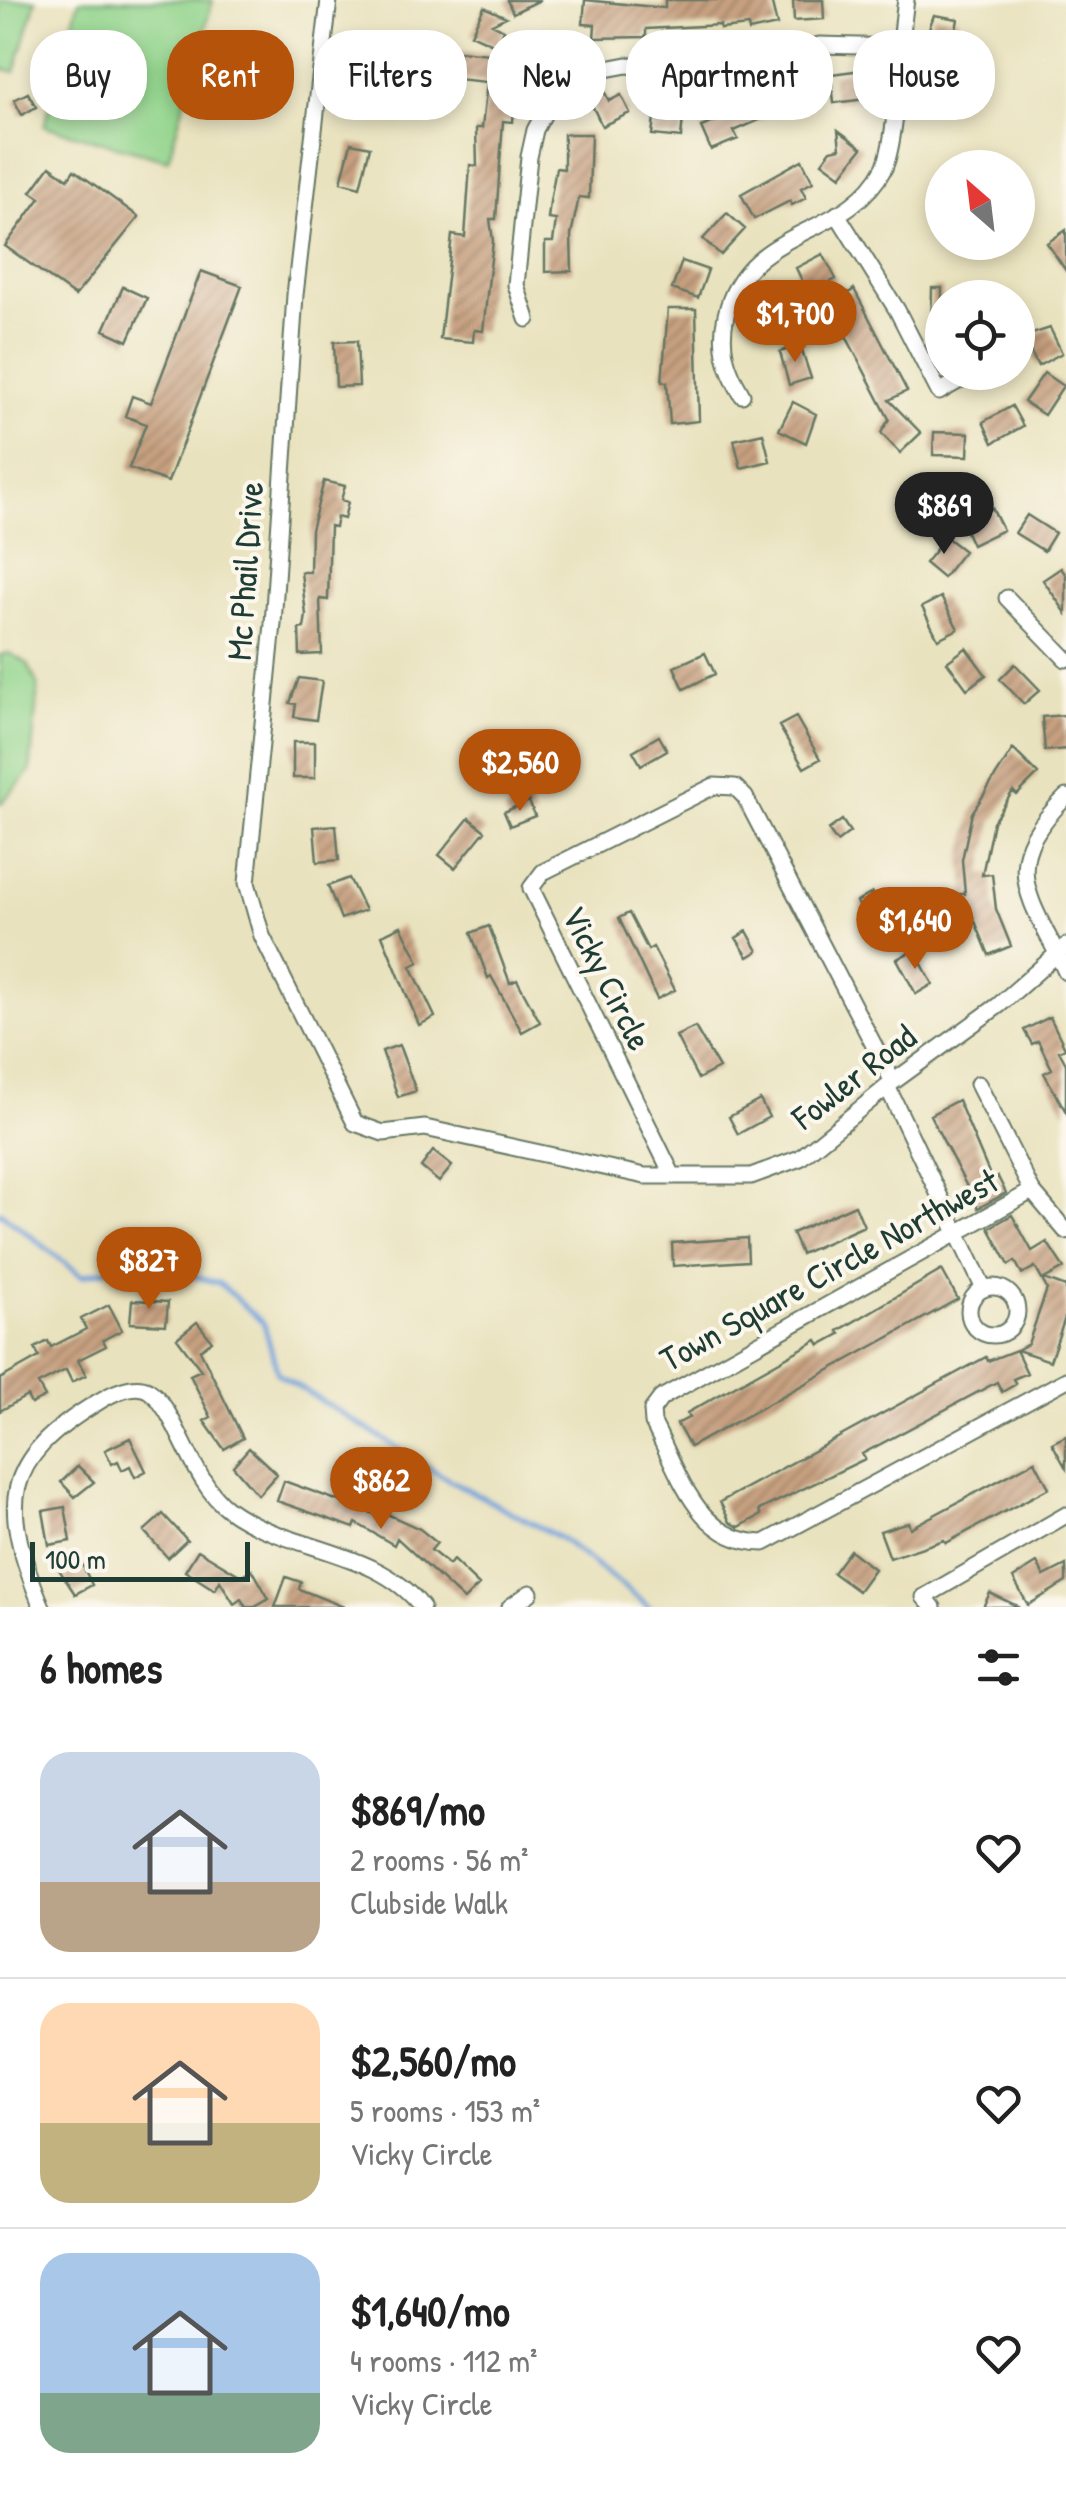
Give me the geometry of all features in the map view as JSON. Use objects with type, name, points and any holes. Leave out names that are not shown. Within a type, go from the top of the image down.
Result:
[{"type":"street","name":"Mc Phail Drive","points":[[329,0],[295,295],[273,624],[247,883],[262,936],[355,1124]]},
{"type":"street","points":[[901,30],[906,0]]},
{"type":"street","points":[[527,319],[516,286],[529,157],[535,130],[564,77],[627,64],[730,74],[819,45],[853,45]]},
{"type":"street","points":[[742,395],[724,360],[723,340],[737,283],[771,248],[837,214],[866,194],[888,156],[891,120]]},
{"type":"street","points":[[837,214],[897,310],[925,366]]},
{"type":"street","points":[[1006,598],[1066,659]]},
{"type":"street","name":"Vicky Circle","points":[[671,1172],[531,888],[543,872],[714,786],[736,787],[745,796],[890,1084]]},
{"type":"street","points":[[1066,796],[1039,823],[1026,848],[1024,874],[1034,910],[1062,950],[1066,972]]},
{"type":"street","name":"Fowler Road","points":[[355,1124],[382,1133],[425,1128],[645,1176],[671,1172],[718,1178],[751,1176],[800,1158],[890,1084],[999,1005],[1062,950]]},
{"type":"street","points":[[890,1084],[984,1289]]},
{"type":"street","name":"Town Square Circle Northwest","points":[[978,1084],[1032,1191],[1066,1231]]},
{"type":"street","name":"Town Square Circle Northwest","points":[[1032,1191],[660,1398],[652,1410],[653,1423],[707,1523],[727,1536],[764,1543],[1066,1380]]},
{"type":"street","points":[[42,1607],[14,1543],[10,1510],[14,1482],[49,1431],[107,1397],[135,1388],[148,1391],[160,1404],[204,1485],[223,1505],[259,1526],[393,1580],[422,1607]]},
{"type":"street","points":[[929,1602],[1066,1515]]},
{"type":"street","points":[[510,1607],[530,1593]]},
{"type":"green space","points":[[0,0],[36,0],[15,72],[0,68]]},
{"type":"green space","points":[[79,0],[213,0],[205,30],[167,30],[167,120],[179,120],[168,160],[44,126],[46,120],[147,120],[147,30],[71,30]]},
{"type":"green space","points":[[9,653],[28,664],[38,686],[30,772],[0,804],[0,655]]},
{"type":"building","points":[[507,0],[540,0],[513,13]]},
{"type":"building","points":[[585,0],[665,8],[665,0],[771,0],[777,25],[754,30],[748,26],[720,29],[720,25],[626,30],[626,37],[606,38],[606,30],[583,24]]},
{"type":"building","points":[[793,0],[823,0],[824,19],[794,21]]},
{"type":"building","points":[[484,7],[506,17],[492,24],[504,30],[487,30],[487,41],[471,34]]},
{"type":"building","points":[[934,15],[958,19],[956,30],[928,30]]},
{"type":"building","points":[[467,52],[487,54],[487,82],[467,80]]},
{"type":"building","points":[[853,71],[853,101],[834,103],[833,74]]},
{"type":"building","points":[[487,82],[487,120],[513,120],[503,121],[496,219],[490,219],[493,241],[483,331],[474,330],[473,342],[440,339],[452,235],[465,237],[470,165],[477,166],[476,128],[482,128]]},
{"type":"building","points":[[28,93],[30,110],[22,115],[14,100]]},
{"type":"building","points":[[606,95],[609,101],[621,95],[626,115],[602,126],[599,120],[606,120]]},
{"type":"building","points":[[654,120],[683,120],[681,138],[652,135]]},
{"type":"building","points":[[759,120],[734,131],[738,139],[711,150],[701,127],[714,122]]},
{"type":"building","points":[[838,130],[862,148],[841,176],[822,162],[831,150],[840,148]]},
{"type":"building","points":[[564,134],[591,134],[589,198],[579,197],[571,235],[572,271],[545,272],[545,242],[553,242],[556,220],[548,219],[556,168],[564,169]]},
{"type":"building","points":[[351,143],[370,147],[360,187],[341,182]]},
{"type":"building","points":[[802,160],[813,182],[801,188],[806,198],[792,205],[790,201],[754,219],[741,194]]},
{"type":"building","points":[[50,166],[68,179],[74,170],[139,217],[75,296],[5,246],[40,198],[31,192]]},
{"type":"building","points":[[727,213],[745,229],[721,255],[703,239]]},
{"type":"building","points":[[1066,230],[1066,271],[1047,243]]},
{"type":"building","points":[[823,254],[836,279],[808,293],[796,268]]},
{"type":"building","points":[[682,261],[708,270],[698,298],[672,289]]},
{"type":"building","points":[[201,271],[242,286],[168,482],[129,468],[146,424],[125,416],[132,396],[151,403]]},
{"type":"building","points":[[123,287],[147,298],[128,341],[104,330]]},
{"type":"building","points":[[854,289],[907,391],[889,400],[921,433],[900,453],[881,433],[889,419],[831,307]]},
{"type":"building","points":[[767,292],[790,302],[777,330],[754,319]]},
{"type":"building","points":[[668,309],[696,309],[699,421],[670,424],[667,382],[662,382]]},
{"type":"building","points":[[1050,328],[1062,353],[1038,366],[1035,333]]},
{"type":"building","points":[[357,341],[359,386],[336,387],[334,342]]},
{"type":"building","points":[[800,345],[811,378],[789,385],[780,352]]},
{"type":"building","points":[[1044,373],[1063,386],[1044,415],[1024,402]]},
{"type":"building","points":[[793,402],[816,414],[806,443],[779,430]]},
{"type":"building","points":[[1012,406],[1023,426],[993,443],[983,422]]},
{"type":"building","points":[[934,432],[969,433],[968,456],[933,455]]},
{"type":"building","points":[[763,433],[770,461],[741,468],[734,440]]},
{"type":"building","points":[[324,481],[345,486],[341,500],[348,502],[344,519],[337,517],[335,527],[330,526],[328,600],[320,599],[322,654],[300,655],[299,629],[304,628],[306,615],[301,572],[310,572],[311,530]]},
{"type":"building","points":[[992,508],[1003,530],[972,545],[962,523]]},
{"type":"building","points":[[1027,515],[1055,533],[1044,551],[1015,533]]},
{"type":"building","points":[[946,537],[964,551],[943,578],[925,563]]},
{"type":"building","points":[[1061,568],[1066,575],[1066,613],[1043,580]]},
{"type":"building","points":[[941,597],[958,629],[938,639],[922,607]]},
{"type":"building","points":[[966,648],[986,675],[967,689],[947,662]]},
{"type":"building","points":[[705,653],[715,674],[684,689],[674,667]]},
{"type":"building","points":[[1015,664],[1040,690],[1024,704],[1000,679]]},
{"type":"building","points":[[299,678],[322,681],[316,720],[294,717],[296,704],[290,703]]},
{"type":"building","points":[[1065,715],[1066,749],[1045,751],[1042,717]]},
{"type":"building","points":[[796,717],[820,759],[804,768],[779,726]]},
{"type":"building","points":[[659,736],[667,750],[641,765],[633,751]]},
{"type":"building","points":[[293,742],[315,742],[315,778],[293,778]]},
{"type":"building","points":[[1013,749],[1038,774],[1017,795],[1013,791],[993,822],[982,875],[992,874],[996,909],[1011,946],[989,955],[969,907],[960,907],[959,894],[965,894],[962,860],[972,813]]},
{"type":"building","points":[[529,801],[535,816],[510,826],[504,812]]},
{"type":"building","points":[[469,818],[485,831],[455,868],[439,855]]},
{"type":"building","points":[[842,820],[850,832],[837,842],[828,830]]},
{"type":"building","points":[[336,825],[339,860],[317,862],[314,827]]},
{"type":"building","points":[[349,878],[365,910],[341,919],[328,886]]},
{"type":"building","points":[[872,893],[892,928],[877,937],[857,902]]},
{"type":"building","points":[[629,913],[648,950],[653,947],[675,990],[657,999],[619,918]]},
{"type":"building","points":[[401,926],[419,962],[411,966],[435,1017],[419,1025],[382,935]]},
{"type":"building","points":[[489,926],[510,983],[517,980],[540,1022],[522,1032],[491,976],[488,978],[471,933]]},
{"type":"building","points":[[747,931],[758,951],[748,957],[736,938]]},
{"type":"building","points":[[914,950],[933,984],[916,994],[897,959]]},
{"type":"building","points":[[1050,1017],[1065,1048],[1059,1051],[1066,1064],[1066,1112],[1044,1073],[1052,1069],[1038,1041],[1032,1044],[1024,1030]]},
{"type":"building","points":[[695,1027],[719,1068],[698,1079],[676,1036]]},
{"type":"building","points":[[399,1045],[416,1091],[398,1097],[382,1051]]},
{"type":"building","points":[[760,1100],[769,1117],[738,1134],[729,1117]]},
{"type":"building","points":[[958,1100],[992,1180],[998,1177],[1006,1193],[978,1208],[930,1115]]},
{"type":"building","points":[[433,1151],[452,1166],[439,1182],[421,1167]]},
{"type":"building","points":[[855,1205],[864,1226],[801,1254],[792,1233]]},
{"type":"building","points":[[1012,1215],[1032,1251],[1047,1242],[1064,1268],[1044,1279],[1066,1287],[1066,1315],[1050,1361],[1017,1350],[1028,1344],[1047,1289],[1035,1267],[1022,1274],[1015,1261],[1009,1265],[989,1228]]},
{"type":"building","points":[[747,1238],[748,1261],[673,1266],[672,1243]]},
{"type":"building","points":[[942,1270],[958,1299],[690,1447],[677,1424],[690,1417],[687,1413],[817,1340],[820,1345],[840,1334],[838,1331]]},
{"type":"building","points":[[132,1300],[168,1302],[166,1325],[130,1323]]},
{"type":"building","points":[[109,1305],[122,1330],[103,1340],[106,1346],[78,1360],[86,1375],[72,1382],[66,1370],[38,1384],[45,1397],[31,1404],[27,1396],[0,1411],[0,1379],[39,1357],[35,1348],[48,1341],[51,1347],[86,1329],[81,1319]]},
{"type":"building","points":[[197,1322],[212,1341],[200,1350],[243,1438],[224,1449],[204,1421],[211,1417],[190,1375],[201,1370],[177,1338]]},
{"type":"building","points":[[1016,1350],[1027,1373],[1013,1379],[1016,1384],[1002,1392],[997,1382],[862,1454],[865,1459],[759,1510],[761,1515],[739,1527],[730,1522],[720,1502],[986,1357],[988,1361]]},
{"type":"building","points":[[1066,1436],[1066,1468],[1052,1443]]},
{"type":"building","points":[[130,1438],[146,1471],[135,1477],[130,1466],[122,1470],[118,1461],[112,1464],[105,1450]]},
{"type":"building","points":[[249,1448],[277,1474],[258,1495],[233,1466]]},
{"type":"building","points":[[1035,1461],[1049,1488],[946,1543],[944,1540],[890,1558],[880,1531],[908,1522],[910,1528]]},
{"type":"building","points":[[78,1466],[94,1482],[75,1497],[61,1482]]},
{"type":"building","points":[[284,1481],[380,1516],[383,1512],[420,1529],[437,1543],[431,1550],[449,1565],[453,1560],[479,1585],[464,1600],[397,1538],[394,1545],[356,1523],[354,1528],[277,1501]]},
{"type":"building","points":[[65,1507],[71,1541],[49,1545],[43,1511]]},
{"type":"building","points":[[163,1514],[187,1540],[168,1558],[144,1531]]},
{"type":"building","points":[[198,1550],[241,1576],[252,1569],[269,1599],[255,1607],[246,1607],[241,1599],[234,1604],[220,1581],[215,1590],[185,1571]]},
{"type":"building","points":[[850,1550],[874,1569],[858,1591],[833,1573]]},
{"type":"building","points":[[77,1554],[92,1585],[75,1594],[56,1565]]},
{"type":"building","points":[[1037,1563],[1044,1576],[1066,1565],[1066,1582],[1028,1605],[1013,1578]]},
{"type":"building","points":[[286,1577],[301,1582],[299,1589],[344,1607],[275,1607]]},
{"type":"building","points":[[990,1593],[1019,1607],[983,1607]]},
{"type":"waterway","points":[[0,1212],[82,1276],[139,1261],[219,1283],[264,1324],[278,1374],[446,1478],[562,1539],[649,1607]]}]
